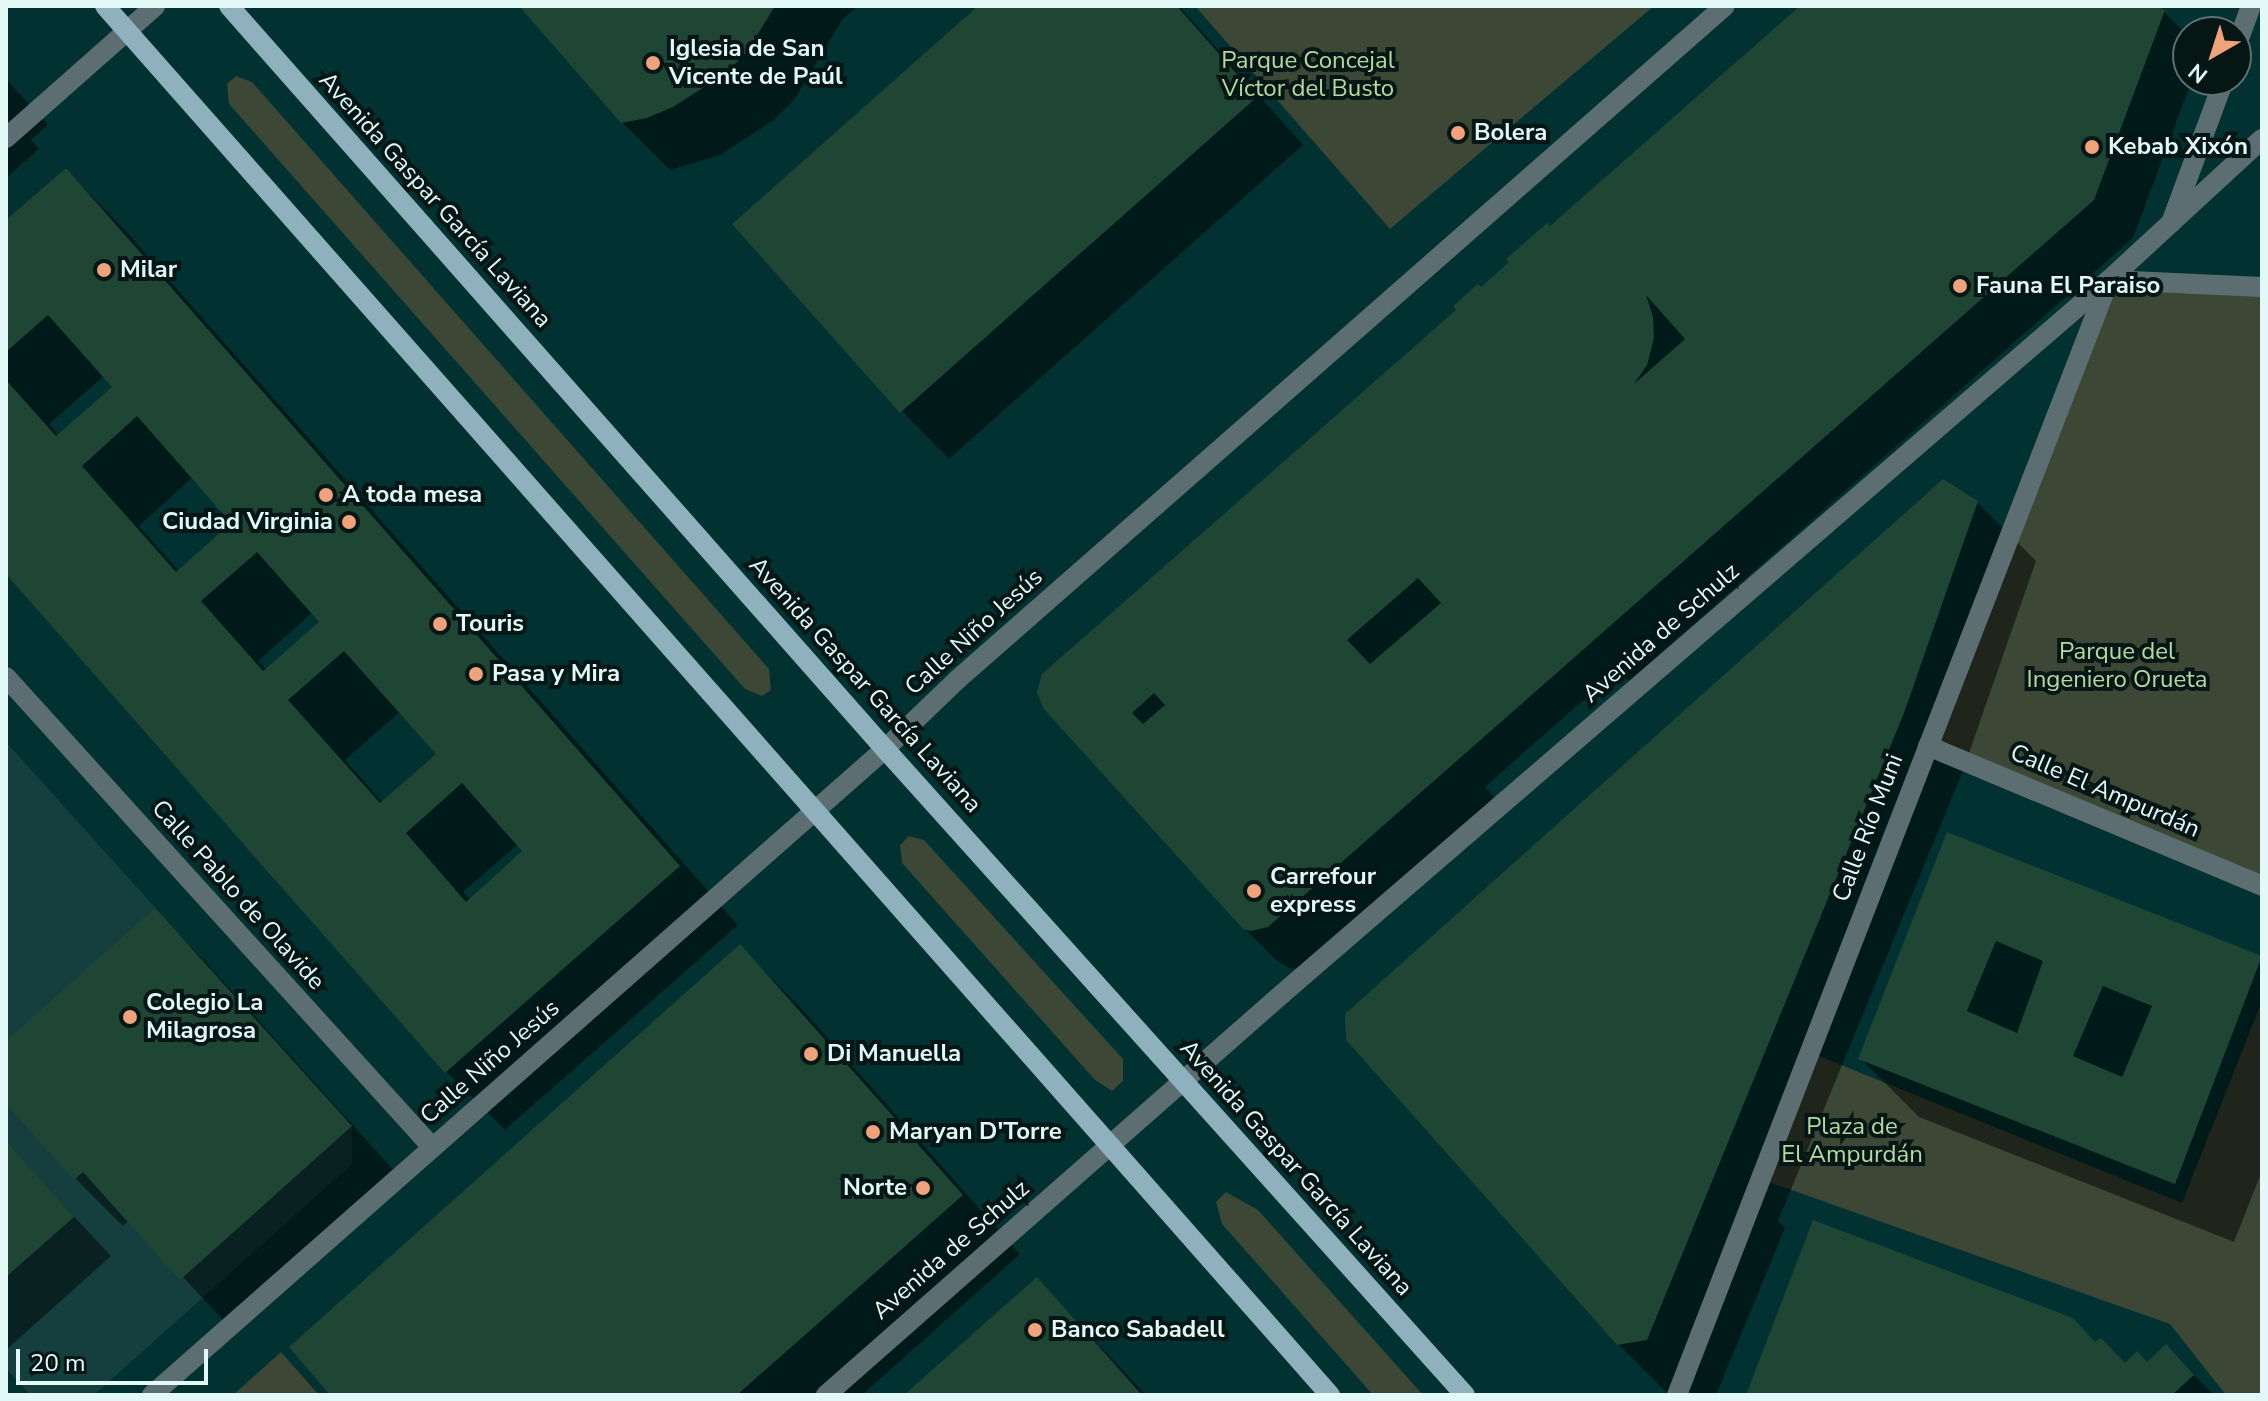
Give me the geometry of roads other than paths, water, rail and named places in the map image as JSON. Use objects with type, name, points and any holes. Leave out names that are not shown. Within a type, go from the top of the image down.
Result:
[{"type":"main road","points":[[105,6],[1330,1395]]},
{"type":"main road","name":"Avenida Gaspar García Laviana","points":[[229,6],[885,749],[1465,1395]]},
{"type":"street","points":[[6,138],[155,6]]},
{"type":"street","name":"Calle Niño Jesús","points":[[152,1395],[885,749],[958,679],[1725,6]]},
{"type":"street","points":[[2171,223],[2218,96]]},
{"type":"street","name":"Avenida de Schulz","points":[[826,1395],[1110,1145],[2109,280],[2262,139]]},
{"type":"street","points":[[2109,280],[2262,287]]},
{"type":"street","name":"Calle Río Muni","points":[[1677,1395],[2109,280]]},
{"type":"street","name":"Calle Pablo de Olavide","points":[[6,677],[432,1147]]},
{"type":"street","name":"Calle El Ampurdán","points":[[1928,746],[2262,886]]},
{"type":"place","name":"Iglesia de San Vicente de Paúl","points":[[653,63]]},
{"type":"place","name":"Bolera","points":[[1458,133]]},
{"type":"place","name":"Kebab Xixón","points":[[2092,147]]},
{"type":"place","name":"Milar","points":[[104,270]]},
{"type":"place","name":"Fauna El Paraiso","points":[[1960,286]]},
{"type":"place","name":"A toda mesa","points":[[326,495]]},
{"type":"place","name":"Ciudad Virginia","points":[[349,522]]},
{"type":"place","name":"Touris","points":[[440,624]]},
{"type":"place","name":"Pasa y Mira","points":[[476,674]]},
{"type":"place","name":"Carrefour express","points":[[1254,891]]},
{"type":"place","name":"Colegio La Milagrosa","points":[[130,1017]]},
{"type":"place","name":"Di Manuella","points":[[811,1054]]},
{"type":"place","name":"Maryan D'Torre","points":[[873,1132]]},
{"type":"place","name":"Norte","points":[[923,1188]]},
{"type":"place","name":"Banco Sabadell","points":[[1035,1330]]},
{"type":"park label","name":"Parque Concejal Víctor del Busto","points":[[1308,75]]},
{"type":"park label","name":"Parque del Ingeniero Orueta","points":[[2117,666]]},
{"type":"park label","name":"Plaza de El Ampurdán","points":[[1852,1141]]}]
